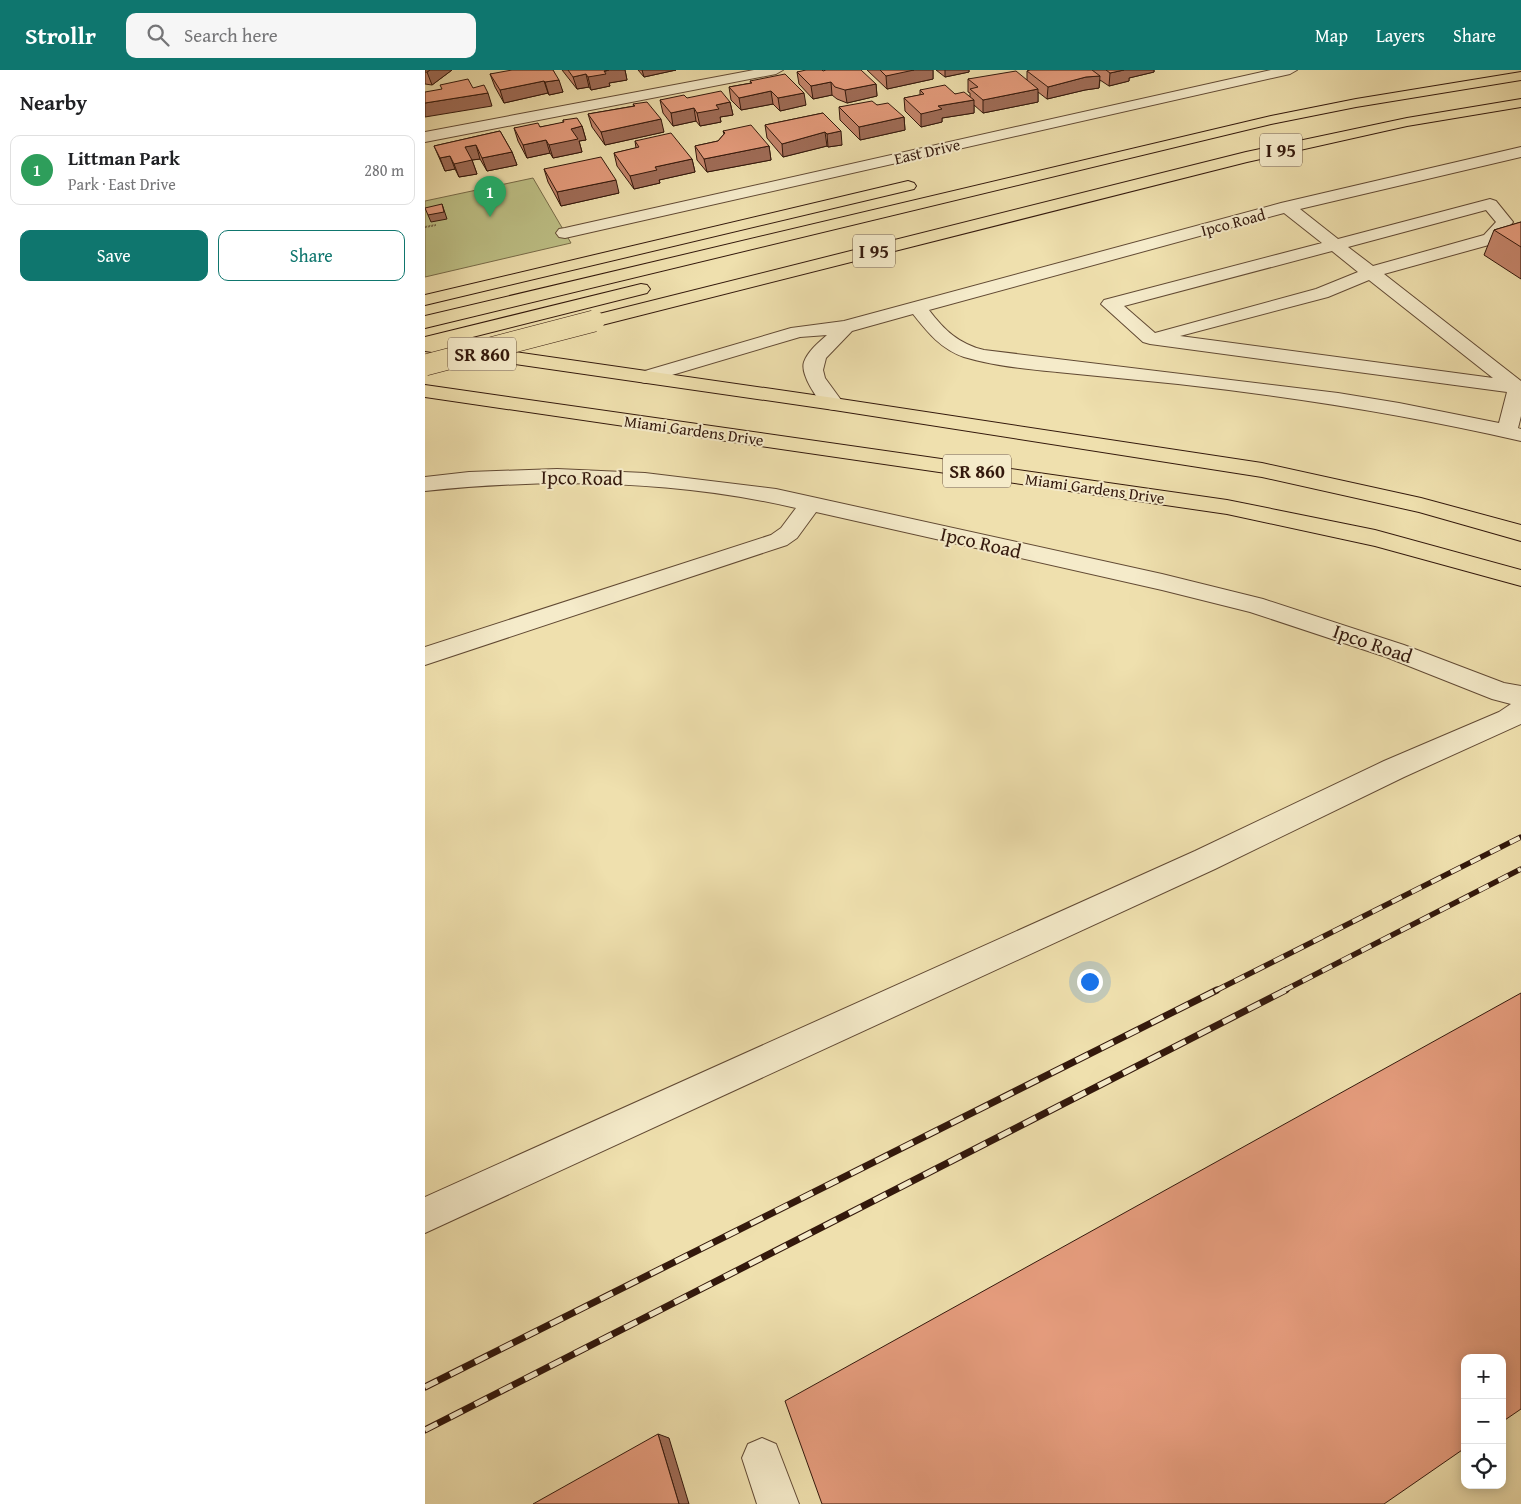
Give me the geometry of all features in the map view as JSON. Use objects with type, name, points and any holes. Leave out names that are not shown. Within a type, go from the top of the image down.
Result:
[{"type":"main road","points":[[425,322],[1271,120],[1521,76]]},
{"type":"main road","name":"I 95","points":[[1153,132],[1403,81]]},
{"type":"main road","points":[[856,237],[882,226],[1177,154],[1419,104],[1521,89]]},
{"type":"main road","name":"I 95","points":[[425,365],[1154,179],[1407,122],[1521,103]]},
{"type":"main road","points":[[809,248],[856,237],[880,235],[1097,181],[1154,179]]},
{"type":"main road","points":[[426,304],[789,213],[924,183]]},
{"type":"main road","points":[[426,304],[465,304],[748,236],[771,226],[789,213]]},
{"type":"main road","points":[[425,344],[656,286]]},
{"type":"main road","name":"SR 860","points":[[425,344],[1261,470],[1421,505],[1521,533]]},
{"type":"main road","name":"Miami Gardens Drive","points":[[426,392],[1227,507],[1339,528],[1452,557],[1521,578]]},
{"type":"street","points":[[425,137],[776,70]]},
{"type":"street","name":"East Drive","points":[[565,232],[1290,70]]},
{"type":"street","name":"Ipco Road","points":[[645,377],[798,332],[845,327],[1287,207],[1521,152]]},
{"type":"street","points":[[1150,338],[1322,292],[1396,264],[1490,239],[1505,222],[1490,204],[1110,304],[1150,338],[1519,388]]},
{"type":"street","points":[[1287,207],[1519,388]]},
{"type":"street","points":[[917,308],[947,341],[969,352],[985,356],[1346,399],[1438,415],[1514,433],[1519,388]]},
{"type":"street","points":[[833,404],[817,384],[812,372],[813,363],[823,349],[845,327]]},
{"type":"street","name":"Ipco Road","points":[[425,484],[511,477],[630,477],[712,485],[810,504],[1253,604],[1395,651],[1485,686],[1521,696]]},
{"type":"street","points":[[425,656],[779,540],[789,533],[810,504]]},
{"type":"street","points":[[425,1215],[1205,860],[1394,769],[1508,719],[1521,710]]},
{"type":"street","points":[[762,1458],[778,1504]]},
{"type":"path","points":[[425,227],[435,225]]},
{"type":"green space","points":[[533,178],[571,243],[425,277],[425,201]]},
{"type":"building","points":[[512,70],[553,70],[559,80],[544,81],[500,90],[490,74]]},
{"type":"building","points":[[568,70],[609,70],[604,71],[606,74],[588,77],[586,74],[573,77]]},
{"type":"building","points":[[806,70],[861,70],[876,84],[845,90],[835,87],[831,82],[811,86],[797,72]]},
{"type":"building","points":[[880,70],[914,70],[886,76]]},
{"type":"building","points":[[1092,70],[1100,76],[1086,77],[1048,87],[1027,71]]},
{"type":"building","points":[[1106,70],[1124,70],[1110,73]]},
{"type":"building","points":[[1016,71],[1038,89],[983,100],[970,89],[978,87],[968,79]]},
{"type":"building","points":[[785,74],[804,93],[778,98],[771,91],[739,98],[729,87],[752,83],[750,81]]},
{"type":"building","points":[[468,79],[473,88],[484,85],[488,93],[425,103],[425,92],[442,89],[440,85]]},
{"type":"building","points":[[945,85],[955,94],[964,92],[974,100],[938,106],[942,109],[921,114],[904,98],[924,94],[920,90]]},
{"type":"building","points":[[721,91],[730,102],[716,105],[719,109],[697,113],[694,108],[671,113],[660,100],[684,95],[687,98]]},
{"type":"building","points":[[872,101],[877,105],[888,103],[904,117],[859,127],[839,107]]},
{"type":"building","points":[[647,102],[661,119],[601,132],[588,114],[635,106],[633,104]]},
{"type":"building","points":[[823,113],[841,131],[827,134],[825,132],[782,144],[765,125]]},
{"type":"building","points":[[577,118],[582,126],[571,129],[578,139],[549,145],[546,140],[523,145],[514,128],[538,123],[540,127]]},
{"type":"building","points":[[751,125],[769,146],[704,159],[695,146],[718,141],[725,133],[723,131]]},
{"type":"building","points":[[500,131],[512,152],[482,158],[476,145],[465,147],[472,160],[454,164],[450,156],[440,158],[434,146]]},
{"type":"building","points":[[671,133],[692,159],[655,167],[657,170],[630,176],[614,153],[639,147],[635,141]]},
{"type":"building","points":[[601,157],[616,180],[557,192],[544,169]]},
{"type":"building","points":[[442,204],[444,212],[428,215],[425,208]]},
{"type":"building","points":[[1521,222],[1521,247],[1494,230]]},
{"type":"building","points":[[1521,993],[1521,1409],[1506,1419],[1506,1354],[1461,1354],[1461,1451],[1384,1504],[822,1504],[785,1401]]},
{"type":"building","points":[[658,1434],[679,1504],[533,1504]]},
{"type":"railway","points":[[1215,991],[1521,837]]},
{"type":"railway","points":[[1283,991],[1521,869]]},
{"type":"railway","points":[[425,1387],[1217,990]]},
{"type":"railway","points":[[425,1430],[1286,990]]},
{"type":"place","name":"Littman Park","points":[[490,217]]}]
